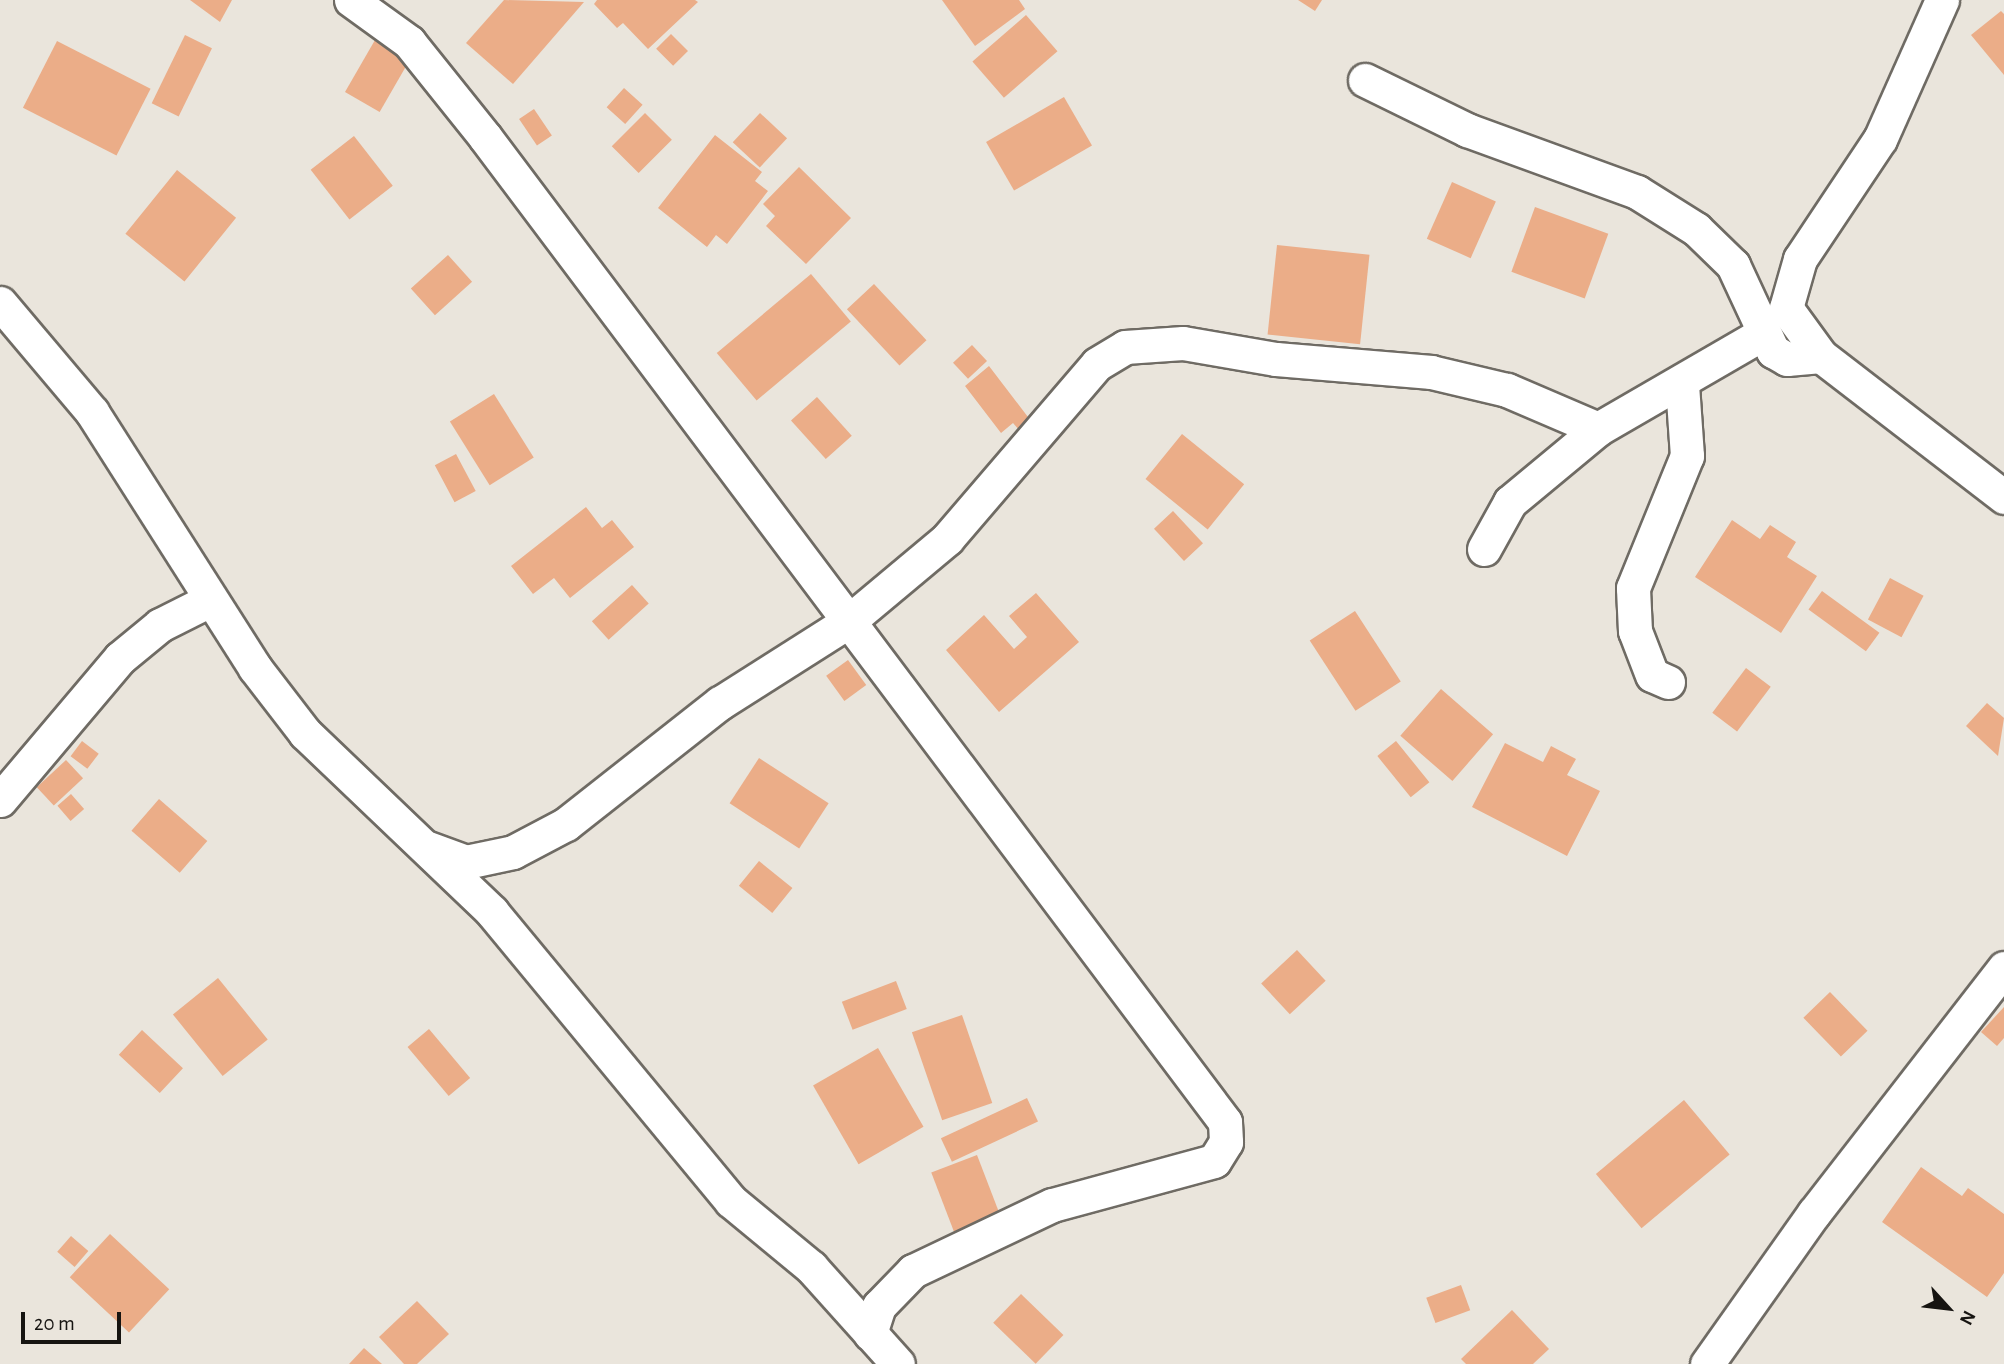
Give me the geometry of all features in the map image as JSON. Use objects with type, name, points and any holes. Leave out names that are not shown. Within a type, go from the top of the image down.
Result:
[{"type":"street","points":[[351,0],[409,42],[1225,1122],[1226,1142],[1214,1161],[1052,1205],[956,1247],[912,1271],[879,1306],[870,1334]]},
{"type":"street","points":[[1942,0],[1880,139],[1800,259],[1786,309],[1821,356],[2004,498]]},
{"type":"street","points":[[1365,80],[1467,130],[1637,192],[1696,229],[1733,265],[1762,334],[1787,359],[1821,356]]},
{"type":"street","points":[[0,303],[92,412],[210,600],[306,733],[419,845],[492,912],[732,1201],[811,1267],[898,1364]]},
{"type":"street","points":[[1484,548],[1510,502],[1598,429],[1682,384],[1762,334]]},
{"type":"street","points":[[419,845],[467,862],[513,852],[566,824],[720,704],[849,621],[947,538],[1097,364],[1125,347],[1182,343],[1276,359],[1432,372],[1507,390],[1598,429]]},
{"type":"street","points":[[1668,682],[1652,675],[1635,631],[1633,588],[1686,456],[1682,384]]},
{"type":"street","points":[[0,800],[120,658],[160,625],[210,600]]},
{"type":"street","points":[[1707,1364],[1814,1213],[2004,968]]},
{"type":"building","points":[[190,0],[232,0],[220,22]]},
{"type":"building","points":[[504,0],[584,2],[513,84],[466,43]]},
{"type":"building","points":[[597,0],[698,2],[648,49],[623,23],[617,28],[594,4]]},
{"type":"building","points":[[942,0],[1019,0],[1025,9],[975,46]]},
{"type":"building","points":[[1298,0],[1322,0],[1315,11]]},
{"type":"building","points":[[2001,11],[2004,14],[2004,75],[1971,35]]},
{"type":"building","points":[[1026,15],[1057,51],[1004,98],[972,62]]},
{"type":"building","points":[[671,34],[688,51],[673,66],[656,49]]},
{"type":"building","points":[[185,35],[212,48],[179,116],[152,103]]},
{"type":"building","points":[[375,40],[410,60],[380,112],[345,92]]},
{"type":"building","points":[[57,41],[151,89],[117,155],[23,108]]},
{"type":"building","points":[[624,88],[643,105],[625,124],[607,107]]},
{"type":"building","points":[[1064,97],[1092,145],[1014,190],[986,142]]},
{"type":"building","points":[[534,109],[552,136],[537,146],[519,119]]},
{"type":"building","points":[[645,113],[672,140],[639,173],[612,146]]},
{"type":"building","points":[[760,113],[787,138],[760,167],[733,142]]},
{"type":"building","points":[[715,135],[762,172],[755,181],[768,191],[727,244],[716,235],[707,247],[658,208]]},
{"type":"building","points":[[354,136],[393,186],[349,220],[311,170]]},
{"type":"building","points":[[799,167],[851,218],[806,264],[766,226],[775,216],[763,204]]},
{"type":"building","points":[[177,170],[236,218],[184,282],[125,234]]},
{"type":"building","points":[[1452,182],[1496,202],[1471,258],[1427,239]]},
{"type":"building","points":[[1535,207],[1608,234],[1585,299],[1511,272]]},
{"type":"building","points":[[1277,245],[1369,255],[1360,344],[1268,335]]},
{"type":"building","points":[[448,255],[472,282],[435,315],[411,288]]},
{"type":"building","points":[[811,274],[851,321],[757,401],[717,353]]},
{"type":"building","points":[[874,284],[927,340],[899,366],[847,309]]},
{"type":"building","points":[[972,345],[987,361],[968,379],[953,363]]},
{"type":"building","points":[[989,366],[1031,421],[1019,430],[1013,423],[1001,433],[965,386]]},
{"type":"building","points":[[494,394],[534,458],[490,485],[450,422]]},
{"type":"building","points":[[817,397],[852,436],[826,459],[791,420]]},
{"type":"building","points":[[1182,434],[1244,484],[1208,529],[1145,479]]},
{"type":"building","points":[[456,454],[476,491],[455,502],[435,465]]},
{"type":"building","points":[[586,507],[602,528],[612,520],[634,547],[570,598],[554,578],[533,594],[511,566]]},
{"type":"building","points":[[1173,511],[1203,543],[1184,561],[1154,529]]},
{"type":"building","points":[[1732,520],[1760,539],[1770,525],[1796,542],[1787,557],[1817,576],[1781,633],[1695,577]]},
{"type":"building","points":[[1890,578],[1924,596],[1901,637],[1868,619]]},
{"type":"building","points":[[632,585],[649,604],[609,640],[592,621]]},
{"type":"building","points":[[1822,591],[1879,633],[1866,651],[1808,610]]},
{"type":"building","points":[[1036,593],[1079,642],[999,712],[946,650],[984,615],[1014,649],[1027,637],[1009,616]]},
{"type":"building","points":[[1355,611],[1401,681],[1355,711],[1310,640]]},
{"type":"building","points":[[848,660],[866,685],[844,701],[826,676]]},
{"type":"building","points":[[1746,668],[1771,687],[1737,731],[1712,713]]},
{"type":"building","points":[[1441,689],[1493,734],[1452,781],[1400,736]]},
{"type":"building","points":[[1987,703],[2004,718],[1998,756],[1966,726]]},
{"type":"building","points":[[82,741],[99,754],[87,769],[71,756]]},
{"type":"building","points":[[1396,741],[1429,782],[1411,797],[1377,756]]},
{"type":"building","points":[[1505,743],[1543,762],[1551,746],[1576,759],[1567,775],[1600,791],[1567,856],[1472,807]]},
{"type":"building","points":[[759,758],[829,803],[799,848],[730,803]]},
{"type":"building","points":[[66,760],[83,778],[54,806],[37,787]]},
{"type":"building","points":[[71,794],[84,809],[71,821],[57,806]]},
{"type":"building","points":[[159,799],[207,841],[180,873],[131,831]]},
{"type":"building","points":[[759,861],[792,888],[772,913],[739,886]]},
{"type":"building","points":[[1297,950],[1326,981],[1290,1014],[1261,983]]},
{"type":"building","points":[[218,978],[268,1039],[223,1076],[173,1015]]},
{"type":"building","points":[[896,981],[907,1009],[853,1030],[842,1002]]},
{"type":"building","points":[[1830,992],[1868,1031],[1841,1057],[1803,1018]]},
{"type":"building","points":[[2004,1007],[2004,1038],[1997,1046],[1981,1032]]},
{"type":"building","points":[[962,1015],[992,1103],[942,1120],[912,1032]]},
{"type":"building","points":[[429,1029],[470,1078],[449,1096],[408,1047]]},
{"type":"building","points":[[142,1030],[183,1068],[160,1093],[119,1055]]},
{"type":"building","points":[[878,1048],[923,1127],[859,1164],[813,1086]]},
{"type":"building","points":[[1027,1098],[1038,1122],[952,1162],[941,1138]]},
{"type":"building","points":[[1684,1100],[1730,1154],[1642,1228],[1596,1174]]},
{"type":"building","points":[[977,1155],[1001,1218],[955,1235],[931,1173]]},
{"type":"building","points":[[1921,1167],[1962,1196],[1968,1188],[2004,1214],[2004,1273],[1987,1297],[1882,1222]]},
{"type":"building","points":[[110,1234],[169,1289],[129,1332],[70,1277]]},
{"type":"building","points":[[71,1236],[88,1251],[75,1267],[57,1252]]},
{"type":"building","points":[[1461,1285],[1470,1310],[1435,1323],[1426,1298]]},
{"type":"building","points":[[1021,1294],[1063,1335],[1036,1364],[993,1323]]},
{"type":"building","points":[[417,1301],[449,1334],[417,1364],[404,1364],[379,1337]]},
{"type":"building","points":[[1512,1310],[1549,1349],[1533,1364],[1466,1364],[1461,1359]]},
{"type":"building","points":[[364,1348],[382,1364],[349,1364]]}]
